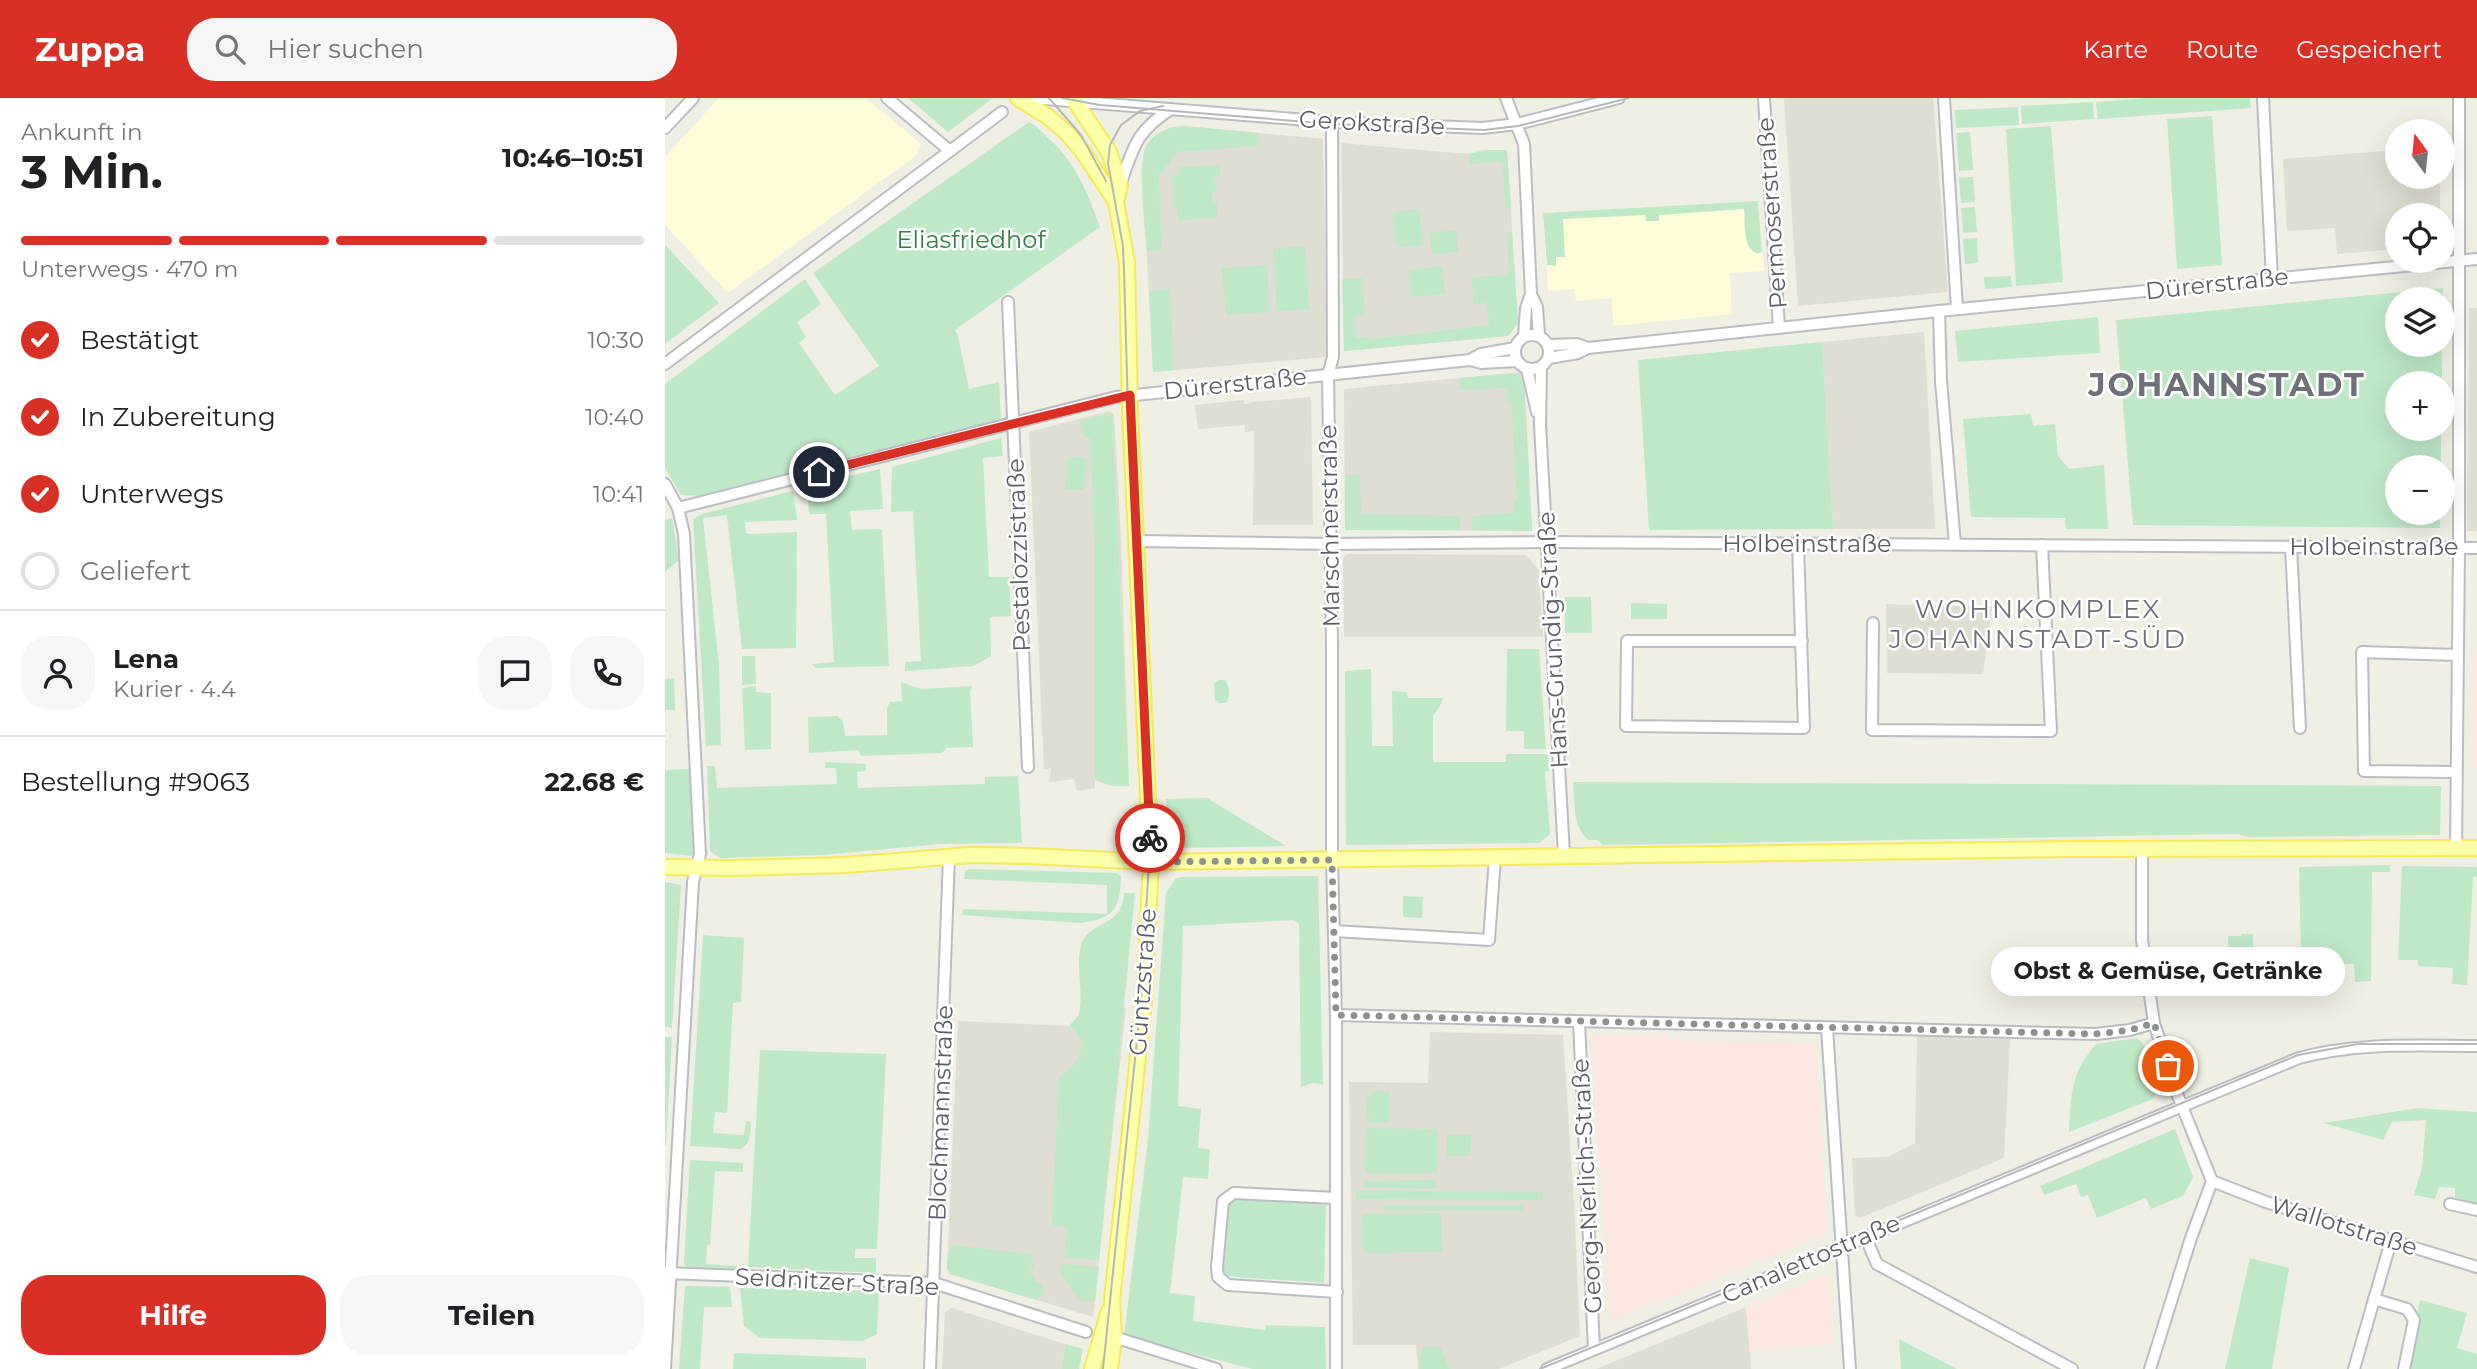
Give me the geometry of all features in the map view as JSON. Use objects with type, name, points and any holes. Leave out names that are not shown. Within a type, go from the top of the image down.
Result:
[{"type":"main road","points":[[1074,99],[1104,142],[1120,185]]},
{"type":"main road","name":"Güntzstraße","points":[[1026,101],[1067,133],[1117,202]]},
{"type":"main road","name":"Güntzstraße","points":[[1110,1369],[1114,1337],[1112,1300],[1144,1001],[1151,862],[1126,263],[1117,202],[1120,185]]},
{"type":"main road","points":[[665,867],[697,869],[846,865],[949,856],[1029,856],[1151,862],[2142,848],[2477,848]]},
{"type":"main road","name":"Güntzstraße","points":[[1092,1369],[1112,1300]]},
{"type":"street","points":[[665,128],[693,98]]},
{"type":"street","points":[[887,98],[950,151]]},
{"type":"street","points":[[1506,98],[1524,149],[1531,294],[1537,307],[1539,335],[1548,345],[1549,358],[1541,367],[1522,365],[1515,348],[1518,341],[1524,336],[1539,335]]},
{"type":"street","name":"Gerokstraße","points":[[1026,101],[1122,101],[1171,109],[1332,122],[1482,128],[1517,124],[1619,98]]},
{"type":"street","name":"Permoserstraße","points":[[1764,98],[1779,328]]},
{"type":"street","points":[[1944,98],[1957,309]]},
{"type":"street","points":[[2263,98],[2272,279]]},
{"type":"street","points":[[2456,848],[2459,98]]},
{"type":"street","name":"Güntzstraße","points":[[1120,185],[1136,140],[1152,122],[1171,109]]},
{"type":"street","points":[[665,364],[1002,112]]},
{"type":"street","name":"Marschnerstraße","points":[[1332,122],[1333,357],[1328,374],[1336,1015],[1336,1369]]},
{"type":"street","name":"Dürerstraße","points":[[1549,358],[1578,353],[1588,348],[2477,259]]},
{"type":"street","points":[[1524,336],[1526,308],[1531,294]]},
{"type":"street","name":"Pestalozzistraße","points":[[1007,302],[1028,767]]},
{"type":"street","points":[[1939,311],[1941,381],[1955,544]]},
{"type":"street","name":"Dürerstraße","points":[[1548,345],[1577,344],[1588,348]]},
{"type":"street","name":"Dürerstraße","points":[[1470,360],[1481,354],[1515,348]]},
{"type":"street","name":"Dürerstraße","points":[[678,508],[1130,395],[1470,360],[1522,365]]},
{"type":"street","name":"Hans-Grundig-Straße","points":[[1522,365],[1540,425]]},
{"type":"street","name":"Hans-Grundig-Straße","points":[[1541,367],[1540,425],[1564,855]]},
{"type":"street","points":[[665,484],[678,508],[684,534],[700,854],[693,882],[668,1274],[665,1369]]},
{"type":"street","name":"Holbeinstraße","points":[[1136,541],[2477,548]]},
{"type":"street","points":[[1798,544],[1802,641],[1804,728],[1626,726],[1627,641],[1802,641]]},
{"type":"street","points":[[1873,623],[1872,730],[2051,731],[2042,545]]},
{"type":"street","points":[[2291,546],[2300,728]]},
{"type":"street","points":[[2456,772],[2364,771],[2362,652],[2457,655]]},
{"type":"street","points":[[2142,848],[2142,940],[2154,1023],[2182,1106],[2212,1181],[2150,1369]]},
{"type":"street","name":"Blochmannstraße","points":[[930,1369],[949,856]]},
{"type":"street","points":[[1334,931],[1489,940],[1495,858]]},
{"type":"street","points":[[1336,1015],[2096,1034],[2130,1030],[2154,1023]]},
{"type":"street","name":"Georg-Nerlich-Straße","points":[[1579,1022],[1594,1349]]},
{"type":"street","points":[[1827,1028],[1850,1369]]},
{"type":"street","name":"Canalettostraße","points":[[1547,1369],[2270,1069],[2331,1050],[2358,1046],[2477,1046]]},
{"type":"street","name":"Wallotstraße","points":[[2212,1181],[2266,1202],[2477,1267]]},
{"type":"street","points":[[1335,1198],[1234,1193],[1228,1195],[1223,1201],[1217,1267],[1218,1277],[1228,1285],[1337,1292]]},
{"type":"street","points":[[2450,1204],[2477,1210]]},
{"type":"street","points":[[1865,1236],[1877,1264],[2073,1369]]},
{"type":"street","points":[[2354,1369],[2391,1241]]},
{"type":"street","name":"Seidnitzer Straße","points":[[668,1274],[934,1283],[1086,1332]]},
{"type":"street","points":[[2374,1299],[2407,1310],[2414,1320],[2404,1369]]},
{"type":"street","points":[[1114,1337],[1216,1369]]},
{"type":"shaded area","points":[[719,98],[866,98],[921,144],[918,154],[728,293],[665,225],[665,157]]},
{"type":"shaded area","points":[[1784,98],[1933,98],[1948,292],[1798,306]]},
{"type":"shaded area","points":[[1171,127],[1323,139],[1327,357],[1153,372],[1142,162],[1147,145],[1159,134]]},
{"type":"shaded area","points":[[1341,143],[1469,154],[1507,150],[1518,323],[1508,336],[1344,351]]},
{"type":"shaded area","points":[[2385,151],[2385,189],[2440,189],[2440,203],[2385,203],[2385,250],[2337,254],[2335,228],[2287,231],[2283,159]]},
{"type":"shaded area","points":[[1758,201],[1764,271],[1730,273],[1732,314],[1614,326],[1611,298],[1576,301],[1574,289],[1548,291],[1543,213]]},
{"type":"shaded area","points":[[2469,308],[2477,308],[2477,531],[2467,531]]},
{"type":"shaded area","points":[[1924,332],[1935,529],[1833,529],[1822,342]]},
{"type":"shaded area","points":[[1524,372],[1532,531],[1345,530],[1344,389]]},
{"type":"shaded area","points":[[1311,397],[1313,525],[1253,525],[1254,431],[1245,432],[1245,425],[1198,429],[1195,405],[1244,400],[1244,404],[1248,404]]},
{"type":"shaded area","points":[[1109,411],[1114,414],[1121,538],[1129,786],[1110,786],[1095,780],[1095,788],[1077,791],[1074,779],[1049,782],[1051,768],[1044,769],[1029,432]]},
{"type":"shaded area","points":[[1347,554],[1526,555],[1539,570],[1543,637],[1344,637],[1343,558]]},
{"type":"shaded area","points":[[1886,604],[1992,607],[1983,674],[1887,673]]},
{"type":"shaded area","points":[[2472,654],[2477,654],[2477,767],[2473,767]]},
{"type":"shaded area","points":[[1126,1007],[1093,1317],[950,1274],[947,1269],[958,1021],[1070,1026],[1072,1030]]},
{"type":"shaded area","points":[[1430,1032],[1563,1035],[1580,1336],[1499,1369],[1418,1369],[1416,1345],[1353,1345],[1349,1082],[1428,1083]]},
{"type":"shaded area","points":[[1591,1034],[1667,1035],[1667,1040],[1816,1043],[1827,1230],[1824,1235],[1610,1322]]},
{"type":"shaded area","points":[[1917,1036],[2010,1039],[2004,1158],[1860,1218],[1855,1216],[1852,1158],[1887,1157],[1915,1143]]},
{"type":"shaded area","points":[[1829,1273],[1834,1344],[1750,1351],[1746,1307]]},
{"type":"shaded area","points":[[1746,1307],[1751,1369],[1596,1369],[1674,1337]]},
{"type":"shaded area","points":[[952,1308],[1065,1344],[1062,1369],[942,1369],[945,1312]]},
{"type":"green space","points":[[908,98],[993,98],[948,132]]},
{"type":"green space","points":[[2150,98],[2250,98],[2251,108],[2098,119],[2096,102]]},
{"type":"green space","points":[[2093,102],[2094,119],[2022,124],[2021,106]]},
{"type":"green space","points":[[2018,107],[2019,125],[1956,128],[1955,110]]},
{"type":"green space","points":[[2212,116],[2222,265],[2177,269],[2167,119]]},
{"type":"green space","name":"Eliasfriedhof","points":[[1029,122],[1059,149],[1075,169],[1100,227],[955,330],[969,389],[999,382],[1001,418],[702,496],[681,495],[665,468],[665,384],[805,279],[821,304],[797,322],[806,337],[799,343],[835,395],[879,366],[813,273]]},
{"type":"green space","points":[[1184,126],[1259,133],[1257,146],[1177,152],[1159,176],[1161,250],[1147,251],[1142,197],[1143,155],[1149,141],[1158,134]]},
{"type":"green space","points":[[2051,126],[2063,282],[2016,286],[2006,129]]},
{"type":"green space","points":[[1970,132],[1973,170],[1959,171],[1956,133]]},
{"type":"green space","points":[[1484,150],[1507,150],[1511,207],[1505,208],[1503,162],[1470,164],[1469,154]]},
{"type":"green space","points":[[1220,165],[1220,175],[1215,176],[1216,190],[1212,194],[1212,200],[1217,204],[1217,218],[1178,220],[1177,208],[1174,208],[1173,175],[1178,174],[1178,167]]},
{"type":"green space","points":[[1973,177],[1975,202],[1961,203],[1959,178]]},
{"type":"green space","points":[[1758,201],[1762,252],[1758,254],[1749,247],[1747,241],[1744,209],[1659,215],[1659,221],[1646,221],[1645,215],[1563,219],[1565,257],[1556,257],[1556,266],[1547,265],[1543,213]]},
{"type":"green space","points":[[1975,207],[1977,232],[1963,233],[1961,208]]},
{"type":"green space","points":[[1419,209],[1423,245],[1396,247],[1393,212]]},
{"type":"green space","points":[[1456,230],[1458,252],[1432,254],[1430,233]]},
{"type":"green space","points":[[1507,232],[1512,232],[1518,323],[1508,336],[1344,351],[1342,279],[1362,278],[1365,315],[1354,316],[1356,338],[1367,337],[1368,340],[1489,325],[1487,303],[1474,304],[1471,277],[1509,275]]},
{"type":"green space","points":[[1977,238],[1978,263],[1965,264],[1963,239]]},
{"type":"green space","points":[[665,245],[719,303],[665,344]]},
{"type":"green space","points":[[1305,246],[1309,309],[1277,311],[1273,249]]},
{"type":"green space","points":[[1267,265],[1270,312],[1226,315],[1222,268]]},
{"type":"green space","points":[[1442,266],[1445,294],[1412,297],[1409,270]]},
{"type":"green space","points":[[2011,276],[2012,287],[1985,289],[1984,277]]},
{"type":"green space","points":[[1170,289],[1174,370],[1153,372],[1149,292]]},
{"type":"green space","points":[[2385,294],[2385,357],[2442,357],[2442,371],[2385,371],[2385,441],[2441,441],[2441,455],[2385,455],[2385,525],[2440,525],[2440,528],[2133,525],[2116,320]]},
{"type":"green space","points":[[2098,317],[2100,353],[1958,362],[1955,331]]},
{"type":"green space","points":[[1822,342],[1833,529],[1649,530],[1638,360]]},
{"type":"green space","points":[[1516,373],[1524,383],[1532,531],[1472,530],[1473,516],[1514,513],[1514,500],[1517,500],[1511,401],[1508,402],[1506,388],[1460,390],[1460,378]]},
{"type":"green space","points":[[1112,413],[1129,786],[1112,785],[1095,779],[1095,544],[1090,438],[1085,438],[1080,421]]},
{"type":"green space","points":[[2031,414],[2033,426],[2055,424],[2058,456],[2069,469],[2104,465],[2108,529],[2066,529],[2065,518],[1971,517],[1963,419]]},
{"type":"green space","points":[[1001,438],[1003,456],[983,458],[989,577],[1009,577],[1011,616],[990,617],[991,656],[974,666],[905,671],[905,662],[921,661],[913,511],[891,512],[892,467]]},
{"type":"green space","points":[[1068,457],[1087,459],[1084,490],[1065,489]]},
{"type":"green space","points":[[880,469],[883,509],[850,511],[852,530],[882,529],[889,666],[815,668],[812,664],[834,662],[826,514],[809,514],[807,486]]},
{"type":"green space","points":[[1345,475],[1360,475],[1361,514],[1460,516],[1460,530],[1345,530]]},
{"type":"green space","points":[[793,491],[797,520],[745,522],[746,533],[750,534],[797,532],[796,648],[742,649],[727,515],[703,518],[719,666],[721,745],[706,746],[693,519],[702,514]]},
{"type":"green space","points":[[672,518],[679,560],[665,572],[665,520]]},
{"type":"green space","points":[[1565,597],[1591,597],[1592,633],[1565,633]]},
{"type":"green space","points":[[1631,603],[1667,604],[1667,619],[1631,619]]},
{"type":"green space","points":[[1507,649],[1539,649],[1546,749],[1524,749],[1524,731],[1506,731]]},
{"type":"green space","points":[[742,656],[755,656],[756,684],[742,685]]},
{"type":"green space","points":[[1371,669],[1372,746],[1393,746],[1392,691],[1407,692],[1408,698],[1443,698],[1433,716],[1433,762],[1506,762],[1506,754],[1548,754],[1549,771],[1545,772],[1550,834],[1539,843],[1346,845],[1345,671]]},
{"type":"green space","points":[[674,678],[675,710],[665,710],[665,679]]},
{"type":"green space","points":[[1218,680],[1225,680],[1228,686],[1226,703],[1215,700],[1214,684]]},
{"type":"green space","points":[[901,682],[921,689],[972,686],[973,747],[946,748],[942,753],[861,756],[858,750],[809,753],[808,717],[838,716],[843,722],[845,736],[887,735],[887,708],[890,702],[902,701]]},
{"type":"green space","points":[[756,686],[756,692],[771,693],[771,749],[745,750],[742,688]]},
{"type":"green space","points":[[825,762],[866,764],[866,771],[857,772],[858,788],[985,784],[985,777],[1018,776],[1022,843],[940,844],[822,855],[720,858],[710,851],[707,766],[715,766],[717,788],[837,784],[836,768],[825,768]]},
{"type":"green space","points":[[690,769],[693,856],[665,853],[665,770]]},
{"type":"green space","points":[[1573,782],[2441,786],[2440,835],[2248,837],[2238,834],[1603,845],[1598,840],[1588,840],[1579,827],[1575,813]]},
{"type":"green space","points":[[1207,798],[1286,846],[1180,848],[1169,832],[1166,799]]},
{"type":"green space","points":[[2390,865],[2390,872],[2372,872],[2371,981],[2355,982],[2354,964],[2335,964],[2335,953],[2301,954],[2299,867]]},
{"type":"green space","points":[[2402,866],[2477,867],[2477,877],[2473,877],[2467,985],[2452,984],[2453,968],[2418,966],[2418,960],[2398,960]]},
{"type":"green space","points":[[965,871],[1116,873],[1121,876],[1119,897],[1108,915],[1081,923],[962,915],[963,909],[1107,914],[1107,885],[964,879]]},
{"type":"green space","points":[[1318,876],[1323,1085],[1311,1084],[1301,1088],[1299,924],[1294,920],[1183,926],[1178,1106],[1201,1109],[1198,1148],[1210,1149],[1208,1179],[1183,1177],[1170,1293],[1195,1296],[1193,1321],[1265,1330],[1266,1325],[1325,1327],[1326,1369],[1253,1369],[1124,1336],[1148,1139],[1166,893],[1176,878],[1182,877]]},
{"type":"green space","points":[[665,882],[681,885],[672,1028],[665,1027]]},
{"type":"green space","points":[[1124,893],[1135,893],[1099,1260],[1064,1258],[1067,1227],[1052,1225],[1059,1076],[1073,1065],[1081,1051],[1079,1037],[1070,1026],[1078,1015],[1081,997],[1079,954],[1085,937],[1118,913]]},
{"type":"green space","points":[[1403,896],[1423,897],[1422,918],[1403,917]]},
{"type":"green space","points":[[2253,934],[2253,949],[2239,950],[2240,965],[2229,966],[2228,936]]},
{"type":"green space","points":[[703,935],[744,938],[741,1002],[733,1003],[727,1113],[715,1112],[713,1133],[744,1135],[746,1121],[751,1122],[748,1141],[740,1149],[690,1146]]},
{"type":"green space","points":[[665,1037],[672,1037],[666,1146],[665,1146]]},
{"type":"green space","points":[[2137,1038],[2143,1044],[2158,1090],[2153,1099],[2069,1132],[2073,1085],[2087,1055],[2096,1044]]},
{"type":"green space","points":[[760,1050],[886,1054],[877,1249],[855,1249],[855,1258],[876,1258],[876,1273],[748,1267]]},
{"type":"green space","points":[[1375,1091],[1389,1091],[1389,1122],[1369,1123],[1367,1101]]},
{"type":"green space","points":[[2418,1108],[2477,1112],[2477,1204],[2455,1199],[2455,1188],[2439,1187],[2435,1199],[2414,1195],[2422,1168],[2426,1120],[2392,1122],[2383,1140],[2324,1123]]},
{"type":"green space","points":[[1366,1128],[1437,1129],[1437,1173],[1365,1173]]},
{"type":"green space","points":[[2175,1129],[2193,1177],[2183,1196],[2151,1209],[2146,1198],[2097,1218],[2088,1195],[2081,1197],[2076,1184],[2044,1195],[2040,1186]]},
{"type":"green space","points":[[1447,1135],[1471,1135],[1470,1156],[1447,1156]]},
{"type":"green space","points":[[690,1160],[743,1163],[743,1172],[715,1171],[706,1264],[738,1266],[738,1269],[687,1267],[684,1264]]},
{"type":"green space","points":[[1436,1180],[1436,1189],[1364,1187],[1364,1181]]},
{"type":"green space","points":[[1356,1191],[1543,1192],[1542,1200],[1356,1199]]},
{"type":"green space","points":[[1233,1197],[1326,1205],[1324,1283],[1222,1276],[1227,1201]]},
{"type":"green space","points":[[1385,1205],[1523,1205],[1523,1211],[1384,1210]]},
{"type":"green space","points":[[1441,1213],[1442,1252],[1363,1253],[1362,1214]]},
{"type":"green space","points":[[952,1245],[1031,1254],[1034,1268],[1030,1269],[1045,1294],[1036,1300],[950,1274],[947,1263]]},
{"type":"green space","points":[[2250,1258],[2289,1268],[2272,1369],[2225,1369]]},
{"type":"green space","points":[[1061,1264],[1099,1267],[1095,1301],[1078,1298],[1059,1269]]},
{"type":"green space","points":[[685,1286],[730,1287],[732,1307],[704,1307],[700,1369],[679,1369]]},
{"type":"green space","points":[[740,1288],[879,1291],[877,1334],[863,1341],[760,1338],[744,1326]]},
{"type":"green space","points":[[2420,1300],[2467,1313],[2457,1348],[2477,1354],[2477,1369],[2405,1369]]},
{"type":"green space","points":[[1899,1339],[1957,1369],[1901,1369]]},
{"type":"green space","points":[[1065,1344],[1083,1349],[1079,1369],[1062,1369]]},
{"type":"green space","points":[[1437,1346],[1450,1369],[1419,1369],[1421,1351],[1425,1347]]},
{"type":"green space","points":[[734,1353],[866,1358],[866,1369],[733,1369]]},
{"type":"tram line","points":[[1049,98],[1081,135],[1106,181]]},
{"type":"tram line","points":[[1062,98],[1100,105],[1332,124],[1484,130],[1518,126],[1629,98]]},
{"type":"tram line","points":[[1103,1369],[1141,1001],[1149,862],[1123,246],[1108,163],[1110,145],[1121,125],[1140,111],[1163,106]]},
{"type":"tram line","points":[[1540,1369],[2298,1055],[2358,1044],[2477,1044]]},
{"type":"way so far","points":[[1150,838],[1151,862],[1332,860],[1336,1015],[2096,1034],[2130,1030],[2154,1023],[2168,1066]]},
{"type":"place","name":"Obst & Gemüse, Getränke","points":[[2168,1066]]},
{"type":"district","name":"JOHANNSTADT","points":[[2227,385]]},
{"type":"district","name":"WOHNKOMPLEX JOHANNSTADT-SÜD","points":[[2038,624]]},
{"type":"route","points":[[819,472],[1130,395],[1150,838]]}]
